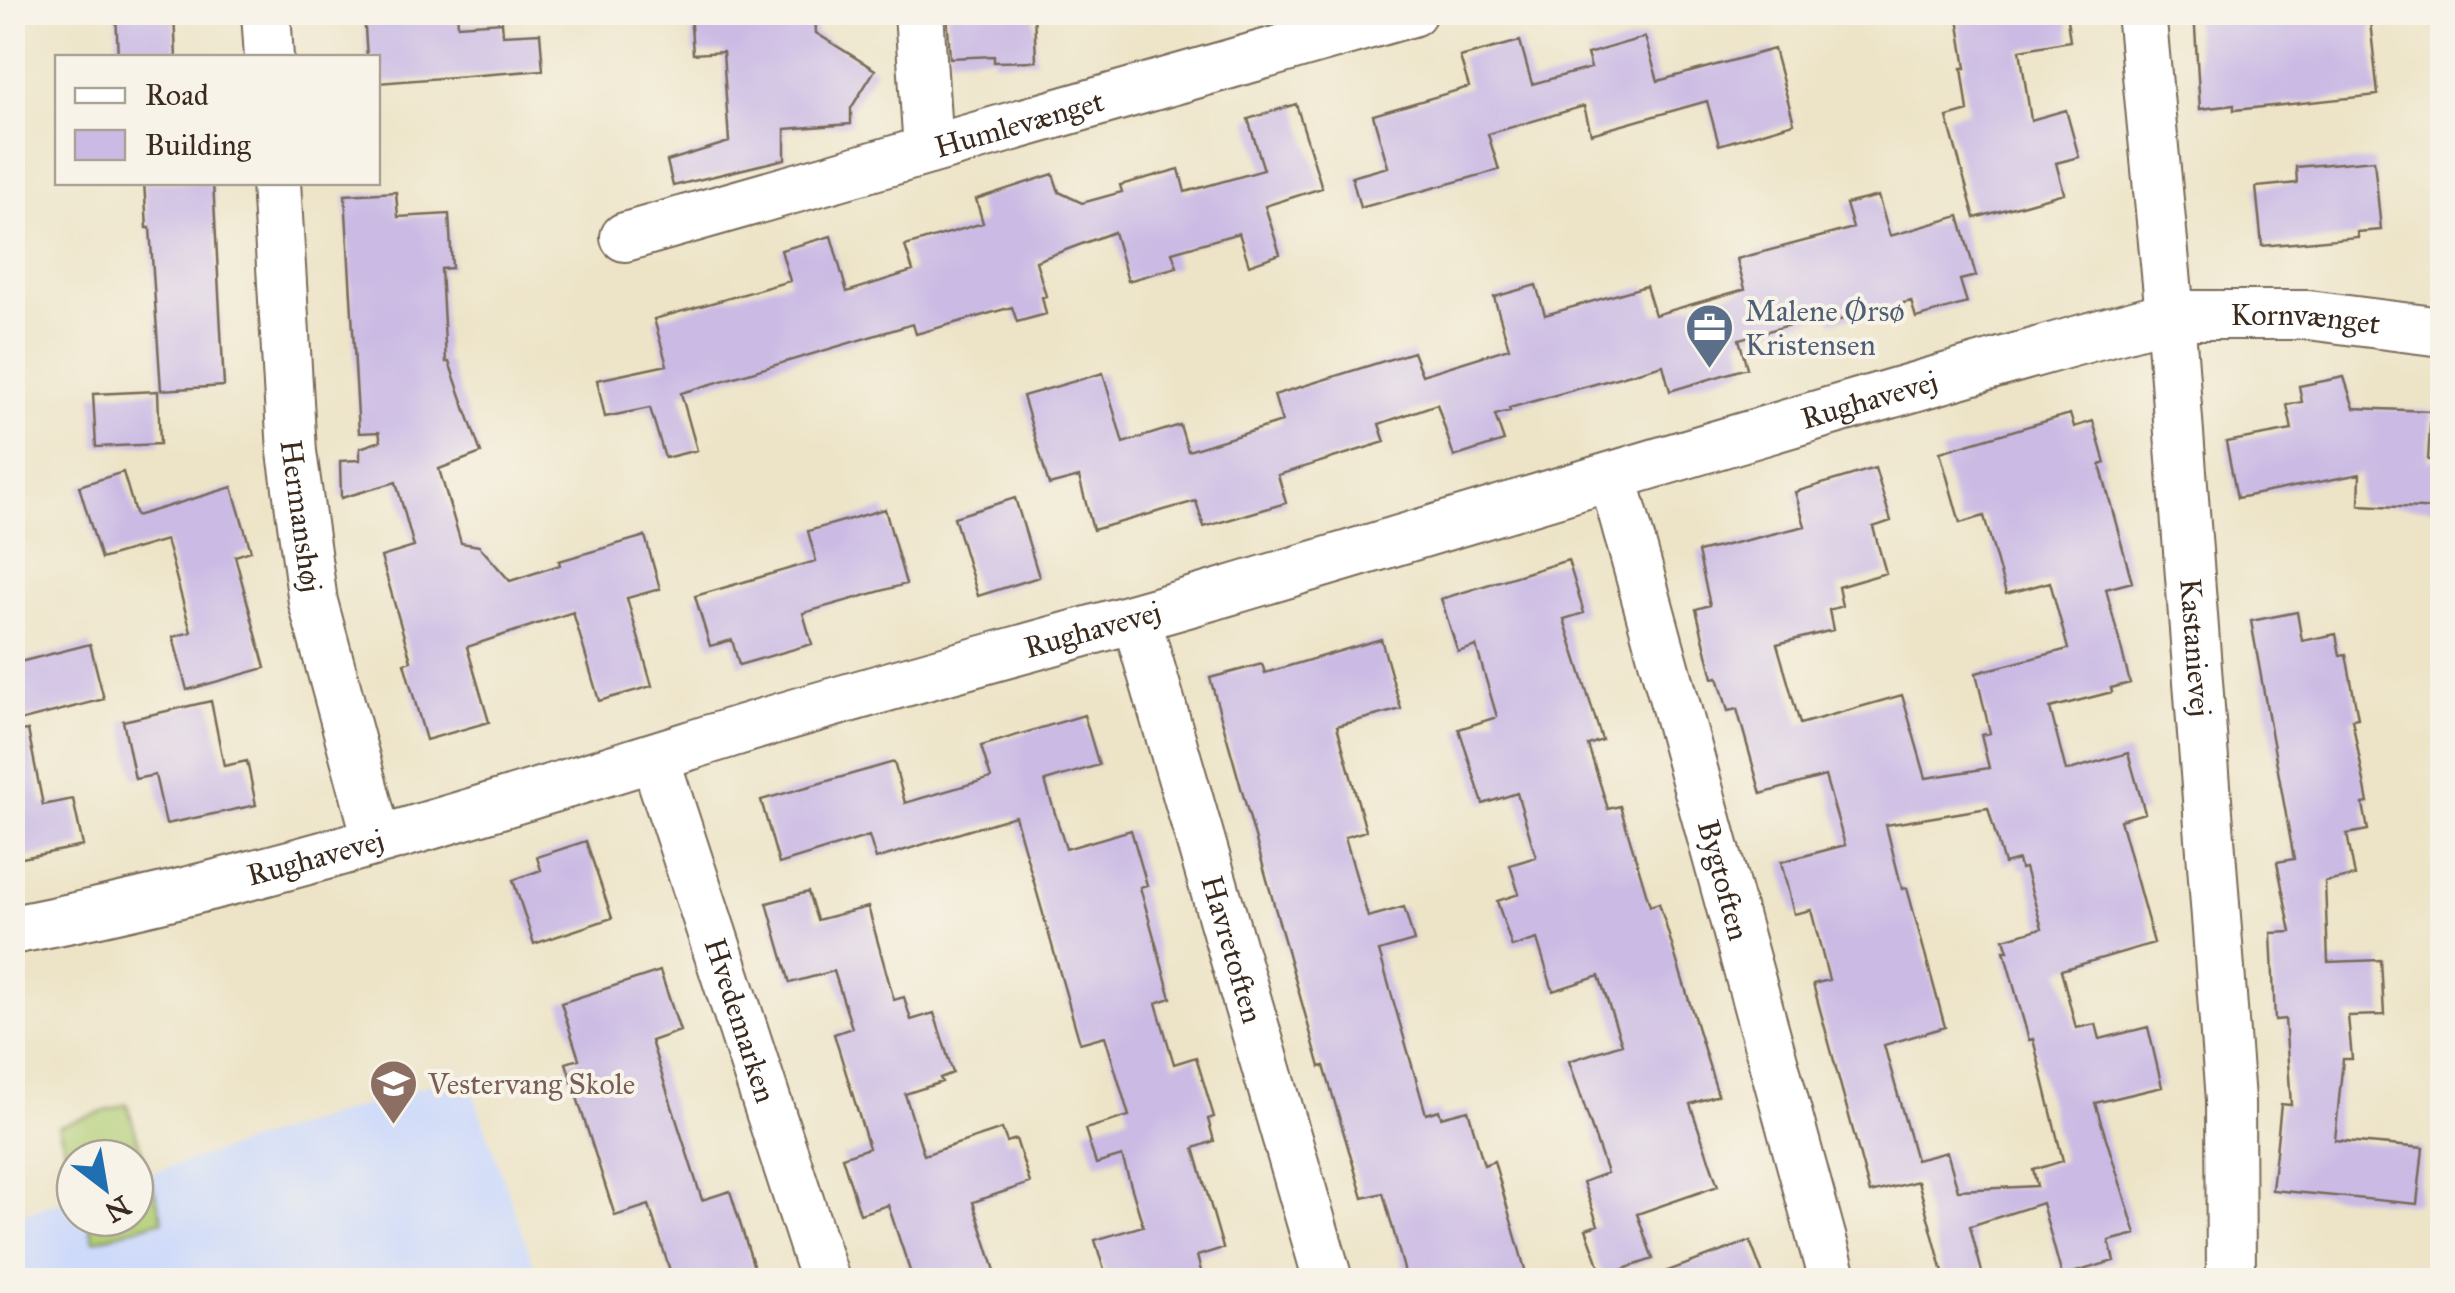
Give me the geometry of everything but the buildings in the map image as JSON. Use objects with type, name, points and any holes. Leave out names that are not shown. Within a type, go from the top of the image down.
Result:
[{"type":"street","points":[[266,12],[269,55]]},
{"type":"street","points":[[919,12],[928,150]]},
{"type":"street","name":"Humlevænget","points":[[625,237],[1412,12]]},
{"type":"street","name":"Kastanievej","points":[[2141,12],[2170,315],[2230,1100],[2231,1280]]},
{"type":"street","name":"Hermanshøj","points":[[276,185],[292,452],[314,602],[377,839]]},
{"type":"street","name":"Kornvænget","points":[[2170,315],[2308,314],[2442,332]]},
{"type":"street","name":"Rughavevej","points":[[12,930],[139,906],[377,839],[2170,315]]},
{"type":"street","name":"Bygtoften","points":[[1614,477],[1833,1280]]},
{"type":"street","name":"Havretoften","points":[[1136,618],[1328,1280]]},
{"type":"street","name":"Hvedemarken","points":[[655,759],[825,1280]]},
{"type":"shaded area","name":"Vestervang Skole","points":[[466,1073],[539,1280],[13,1280],[12,1217],[55,1203],[55,1238],[155,1238],[155,1172]]},
{"type":"green space","points":[[127,1104],[138,1138],[62,1138],[58,1126]]},
{"type":"green space","points":[[155,1194],[163,1220],[155,1222]]},
{"type":"place","name":"Malene Ørsø Kristensen","points":[[1710,370]]},
{"type":"place","name":"Vestervang Skole","points":[[393,1126]]}]
